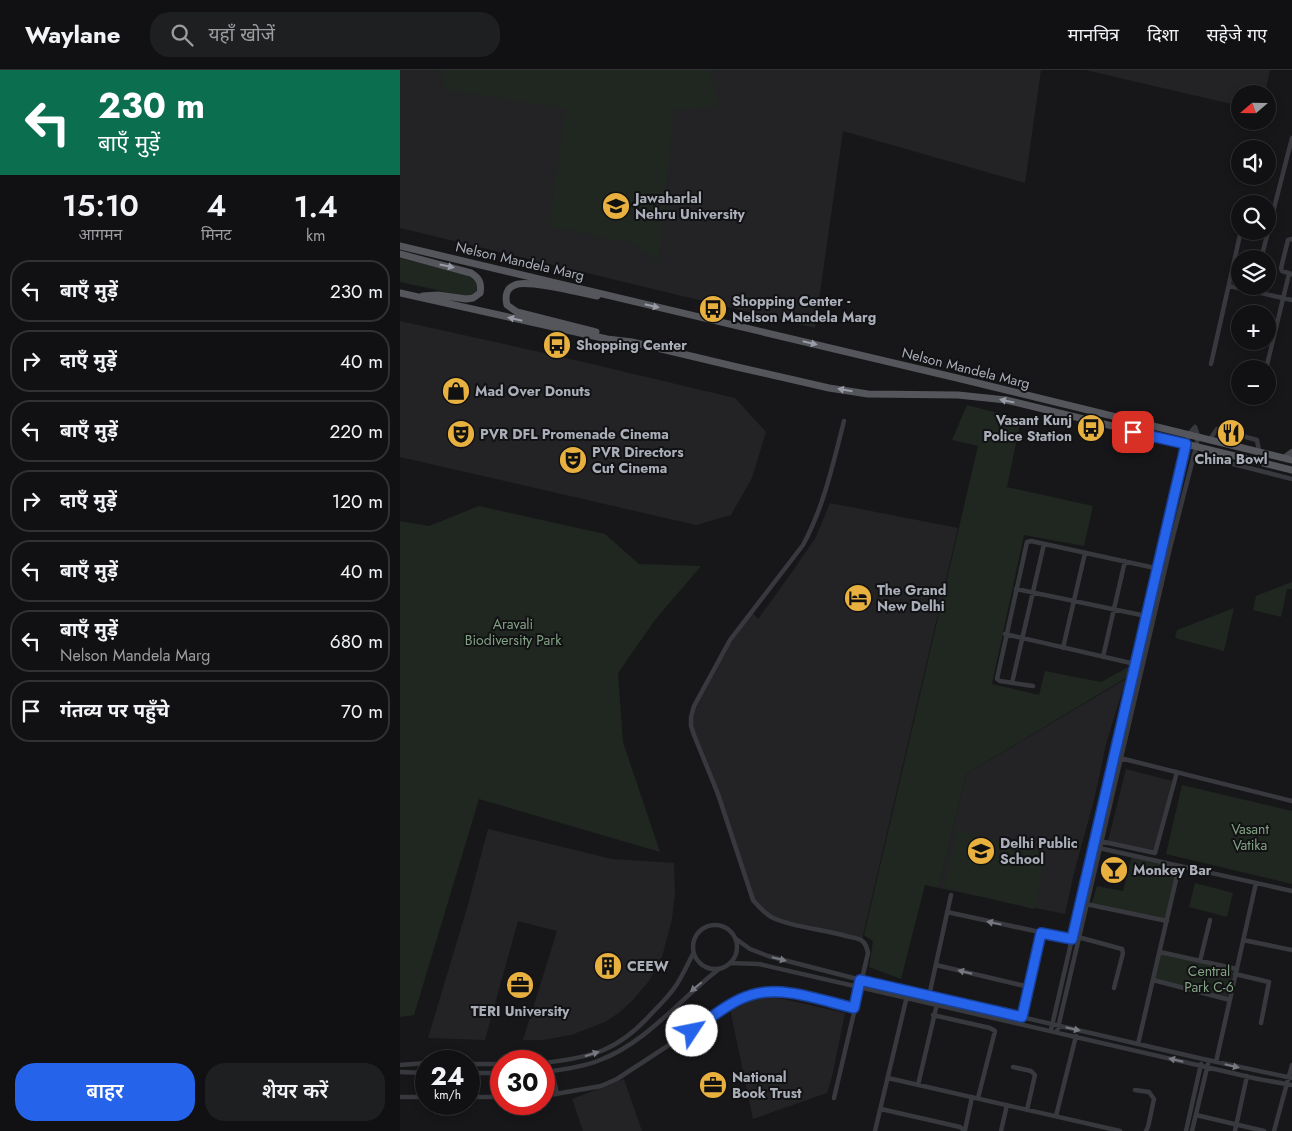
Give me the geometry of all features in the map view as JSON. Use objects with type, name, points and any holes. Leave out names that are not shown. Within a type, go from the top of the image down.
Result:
[{"type":"main road","name":"Nelson Mandela Marg","points":[[400,246],[592,290],[634,302],[957,378],[1292,460]]},
{"type":"main road","points":[[400,254],[466,271],[478,277],[480,282],[480,293],[473,298],[466,299],[438,295],[418,297]]},
{"type":"main road","name":"Nelson Mandela Marg","points":[[634,302],[525,283],[510,288],[507,292],[506,300],[507,305],[517,312],[783,378],[868,394],[958,395],[1006,400],[1186,444],[1195,450],[1292,470]]},
{"type":"main road","name":"Nelson Mandela Marg","points":[[400,293],[607,340],[632,342]]},
{"type":"street","points":[[1263,250],[1292,138]]},
{"type":"street","points":[[1268,360],[1290,274],[1282,272],[1281,268],[1288,240],[1292,239]]},
{"type":"street","points":[[1211,364],[1239,240]]},
{"type":"street","points":[[1273,295],[1292,300]]},
{"type":"street","points":[[834,1098],[860,980],[868,953],[865,943],[861,940],[772,917],[752,900],[718,794],[691,726],[691,717],[703,687],[730,640],[803,545],[812,529],[826,492],[844,422]]},
{"type":"street","points":[[1210,439],[1216,429],[1257,440],[1259,451]]},
{"type":"street","points":[[1057,1032],[1055,1025],[1072,939],[1189,434]]},
{"type":"street","points":[[1051,1030],[1055,1025],[1078,937],[1164,570],[1198,436]]},
{"type":"street","points":[[1195,450],[1253,469],[1292,479]]},
{"type":"street","points":[[1284,458],[1292,452]]},
{"type":"street","points":[[1253,469],[1255,461]]},
{"type":"street","points":[[1033,686],[997,679],[1005,634],[1026,544],[1031,541],[1164,570]]},
{"type":"street","points":[[1012,683],[1044,544]]},
{"type":"street","points":[[1063,648],[1085,553]]},
{"type":"street","points":[[1103,657],[1125,562]]},
{"type":"street","points":[[1016,589],[1146,616]]},
{"type":"street","points":[[1005,634],[1135,664]]},
{"type":"street","points":[[1141,636],[1149,636]]},
{"type":"street","points":[[1120,758],[1292,801]]},
{"type":"street","points":[[1100,842],[1155,854],[1177,772]]},
{"type":"street","points":[[1099,848],[1292,891]]},
{"type":"street","points":[[1138,1044],[1179,867]]},
{"type":"street","points":[[1216,1062],[1256,883]]},
{"type":"street","points":[[928,1002],[950,895]]},
{"type":"street","points":[[1086,904],[1167,921]]},
{"type":"street","points":[[947,912],[1072,939]]},
{"type":"street","points":[[1200,961],[1210,920]]},
{"type":"street","points":[[719,969],[712,969],[697,961],[692,944],[696,935],[708,926],[716,924],[726,927],[736,939],[750,949],[768,956],[860,980],[1290,1078]]},
{"type":"street","points":[[1021,1023],[1041,933]]},
{"type":"street","points":[[1078,937],[1122,949],[1123,953],[1114,988]]},
{"type":"street","points":[[555,1070],[587,1065],[632,1043],[719,969],[730,963],[736,953],[736,939]]},
{"type":"street","points":[[1243,940],[1292,950]]},
{"type":"street","points":[[1160,952],[1200,961],[1269,982],[1261,1023]]},
{"type":"street","points":[[555,1061],[594,1054],[626,1038],[670,994],[694,954]]},
{"type":"street","points":[[730,963],[759,964],[1207,1067],[1289,1084]]},
{"type":"street","points":[[936,965],[1029,987]]},
{"type":"street","points":[[1153,980],[1230,1000]]},
{"type":"street","points":[[555,1085],[557,1094],[601,1086],[617,1079],[644,1064],[724,1009],[751,995],[765,991],[783,992],[854,1008]]},
{"type":"street","points":[[875,1131],[908,991]]},
{"type":"street","points":[[918,1085],[937,1004]]},
{"type":"street","points":[[934,1015],[990,1028],[995,1031],[978,1098]]},
{"type":"street","points":[[1056,1116],[1076,1036]]},
{"type":"street","points":[[1186,1131],[1202,1059]]},
{"type":"street","points":[[1192,1131],[1208,1060]]},
{"type":"street","points":[[400,1065],[415,1064]]},
{"type":"street","points":[[1274,1131],[1289,1084],[1292,1065]]},
{"type":"street","points":[[1013,1067],[1031,1071],[1035,1075],[1028,1110]]},
{"type":"street","points":[[400,1072],[415,1073]]},
{"type":"street","points":[[1235,1131],[1247,1076]]},
{"type":"street","points":[[888,1078],[1120,1131]]},
{"type":"street","points":[[1135,1090],[1149,1092],[1154,1102],[1146,1131]]},
{"type":"street","points":[[400,1097],[415,1097]]},
{"type":"street","points":[[881,1109],[960,1127],[965,1131],[972,1097]]},
{"type":"street","points":[[1001,1131],[1007,1105]]},
{"type":"street","points":[[1196,1115],[1264,1131]]},
{"type":"street","points":[[1086,1131],[1088,1124]]},
{"type":"shaded area","name":"Jawaharlal Nehru University","points":[[400,70],[1041,70],[1025,183],[843,131],[815,328],[400,228]]},
{"type":"shaded area","points":[[1085,70],[1270,70],[1267,85],[1231,85],[1231,104]]},
{"type":"shaded area","points":[[400,321],[735,398],[766,432],[752,478],[731,515],[696,525],[400,457]]},
{"type":"shaded area","points":[[830,503],[958,528],[862,940],[772,917],[753,900],[691,726],[698,697],[733,636],[752,612],[758,619],[816,537]]},
{"type":"shaded area","name":"Delhi Public School","points":[[1126,679],[1106,744],[1065,914],[939,888],[966,774]]},
{"type":"shaded area","points":[[1126,769],[1172,781],[1154,853],[1108,841]]},
{"type":"shaded area","points":[[488,829],[612,859],[674,863],[675,894],[672,919],[661,961],[649,981],[633,1000],[605,1022],[571,1035],[543,1040],[523,1040],[557,931],[518,921],[485,1040],[428,1038],[467,908]]},
{"type":"shaded area","points":[[762,996],[775,997],[845,1013],[827,1093],[753,1119],[730,1009]]},
{"type":"shaded area","points":[[624,1079],[642,1131],[583,1131],[572,1099]]},
{"type":"green space","points":[[440,70],[710,70],[718,106],[674,110],[658,264],[635,244],[549,226],[566,108],[446,90]]},
{"type":"green space","points":[[400,258],[467,275],[477,282],[476,291],[471,295],[464,296],[400,282]]},
{"type":"green space","points":[[967,405],[1021,419],[1007,487],[1093,506],[1084,546],[1024,535],[992,684],[1039,695],[1045,671],[1101,682],[1130,666],[1126,678],[966,774],[939,888],[925,885],[901,979],[869,967],[873,941],[864,935],[978,446],[952,440]]},
{"type":"green space","name":"Aravali Biodiversity Park","points":[[479,506],[605,534],[639,564],[701,566],[655,620],[618,673],[623,742],[660,852],[479,799],[414,1015],[400,1017],[400,521],[429,526]]},
{"type":"green space","points":[[1292,582],[1292,589],[1287,589],[1281,617],[1253,610],[1256,596]]},
{"type":"green space","points":[[1234,608],[1224,651],[1175,638],[1177,630]]},
{"type":"green space","name":"Vasant Vatika","points":[[1182,785],[1292,811],[1292,884],[1166,854]]},
{"type":"green space","points":[[957,831],[1047,852],[1034,909],[944,888]]},
{"type":"green space","points":[[1132,856],[1177,867],[1167,921],[1091,905],[1097,886],[1123,891]]},
{"type":"green space","points":[[1195,883],[1233,893],[1227,917],[1189,907]]},
{"type":"green space","name":"Central Park C-6","points":[[1160,952],[1234,969],[1227,999],[1153,980]]},
{"type":"place","name":"Jawaharlal Nehru University","points":[[616,206]]},
{"type":"place","name":"Shopping Center - Nelson Mandela Marg","points":[[713,309]]},
{"type":"place","name":"Shopping Center","points":[[557,345]]},
{"type":"place","name":"Mad Over Donuts","points":[[456,391]]},
{"type":"place","name":"Vasant Kunj Police Station","points":[[1091,428]]},
{"type":"place","name":"China Bowl","points":[[1231,433]]},
{"type":"place","name":"PVR DFL Promenade Cinema","points":[[461,434]]},
{"type":"place","name":"PVR Directors Cut Cinema","points":[[573,460]]},
{"type":"place","name":"The Grand New Delhi","points":[[858,598]]},
{"type":"place","name":"Delhi Public School","points":[[981,851]]},
{"type":"place","name":"Monkey Bar","points":[[1114,870]]},
{"type":"place","name":"CEEW","points":[[608,966]]},
{"type":"place","name":"TERI University","points":[[520,985]]},
{"type":"place","name":"National Book Trust","points":[[713,1085]]},
{"type":"route","points":[[692,1031],[741,999],[765,991],[783,992],[854,1008],[860,980],[1022,1017],[1041,933],[1072,939],[1186,444],[1133,432]]}]
